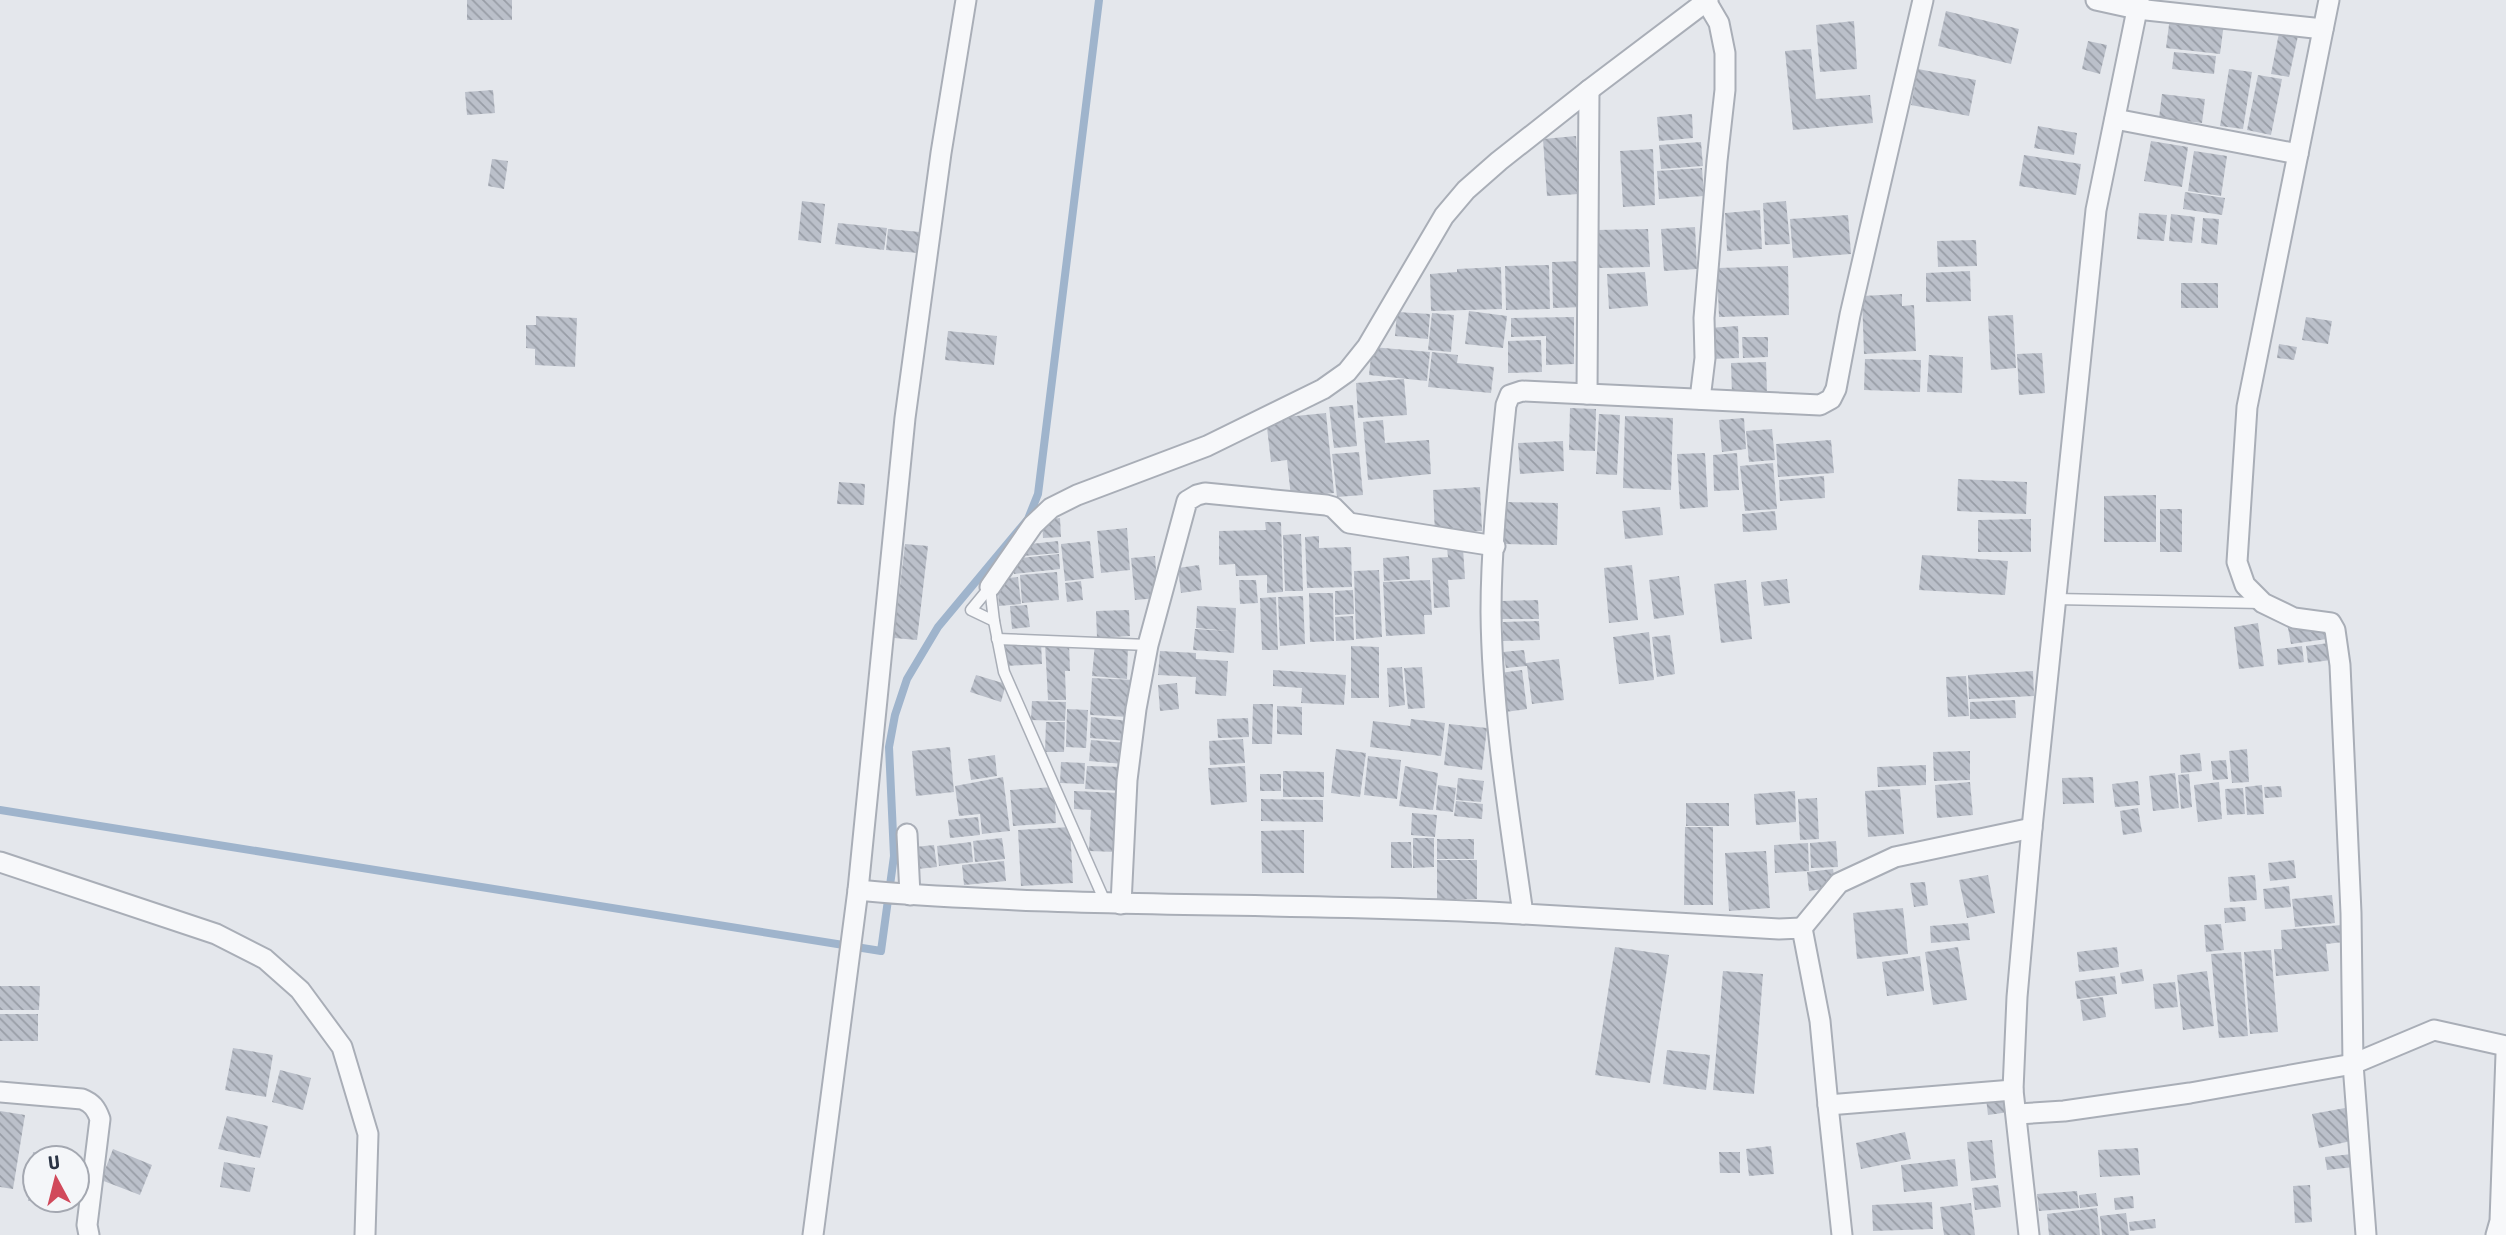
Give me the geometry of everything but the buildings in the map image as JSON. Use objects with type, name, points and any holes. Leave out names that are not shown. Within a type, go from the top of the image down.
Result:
[{"type":"street","points":[[813,1235],[858,890],[905,418],[940,153],[966,0]]},
{"type":"street","points":[[1523,914],[1495,694],[1492,612],[1506,405],[1510,395],[1522,391],[1820,405],[1831,399],[1836,389],[1850,315],[1923,0]]},
{"type":"street","points":[[2096,0],[2323,29]]},
{"type":"street","points":[[2329,0],[2247,407],[2237,562],[2245,585],[2263,603],[2294,618],[2331,623],[2335,630],[2340,665],[2351,913],[2353,1064],[2366,1235]]},
{"type":"street","points":[[990,587],[1033,525],[1051,508],[1077,495],[1219,440],[1323,389],[1347,372],[1367,347],[1444,216],[1466,190],[1589,90],[1707,1],[1718,23],[1725,53],[1725,90],[1704,318],[1705,358],[1700,399]]},
{"type":"street","points":[[2029,1235],[2018,1114],[2013,1090],[2017,997],[2096,210],[2138,4]]},
{"type":"street","points":[[1587,394],[1589,90]]},
{"type":"street","points":[[2115,119],[2298,154]]},
{"type":"street","points":[[1114,904],[1136,709],[1148,645],[1187,501],[1205,493],[1329,506],[1349,523],[1495,545]]},
{"type":"street","points":[[858,890],[1114,904],[1455,910],[1779,929],[1802,928],[1839,883],[1895,857],[2032,828]]},
{"type":"street","points":[[895,894],[907,834]]},
{"type":"street","points":[[0,862],[216,934],[265,959],[300,990],[342,1047],[369,1134],[365,1235]]},
{"type":"street","points":[[1802,928],[1820,1021],[1842,1235]]},
{"type":"street","points":[[2018,1114],[2064,1111],[2177,1095],[2353,1064],[2434,1030],[2506,1046]]},
{"type":"street","points":[[2496,1235],[2500,1221],[2506,1054]]},
{"type":"street","points":[[1828,1105],[2013,1090]]},
{"type":"street","points":[[0,1092],[82,1099],[96,1109],[100,1119],[87,1225],[89,1235]]},
{"type":"lane","points":[[990,587],[971,610],[994,621]]},
{"type":"lane","points":[[990,587],[1004,672],[1114,904]]},
{"type":"lane","points":[[2055,599],[2263,603]]},
{"type":"lane","points":[[997,639],[1148,645]]},
{"type":"waterway","points":[[0,810],[881,951],[894,856],[889,747],[895,715],[907,679],[938,627],[1028,519],[1038,494],[1099,0]]}]
